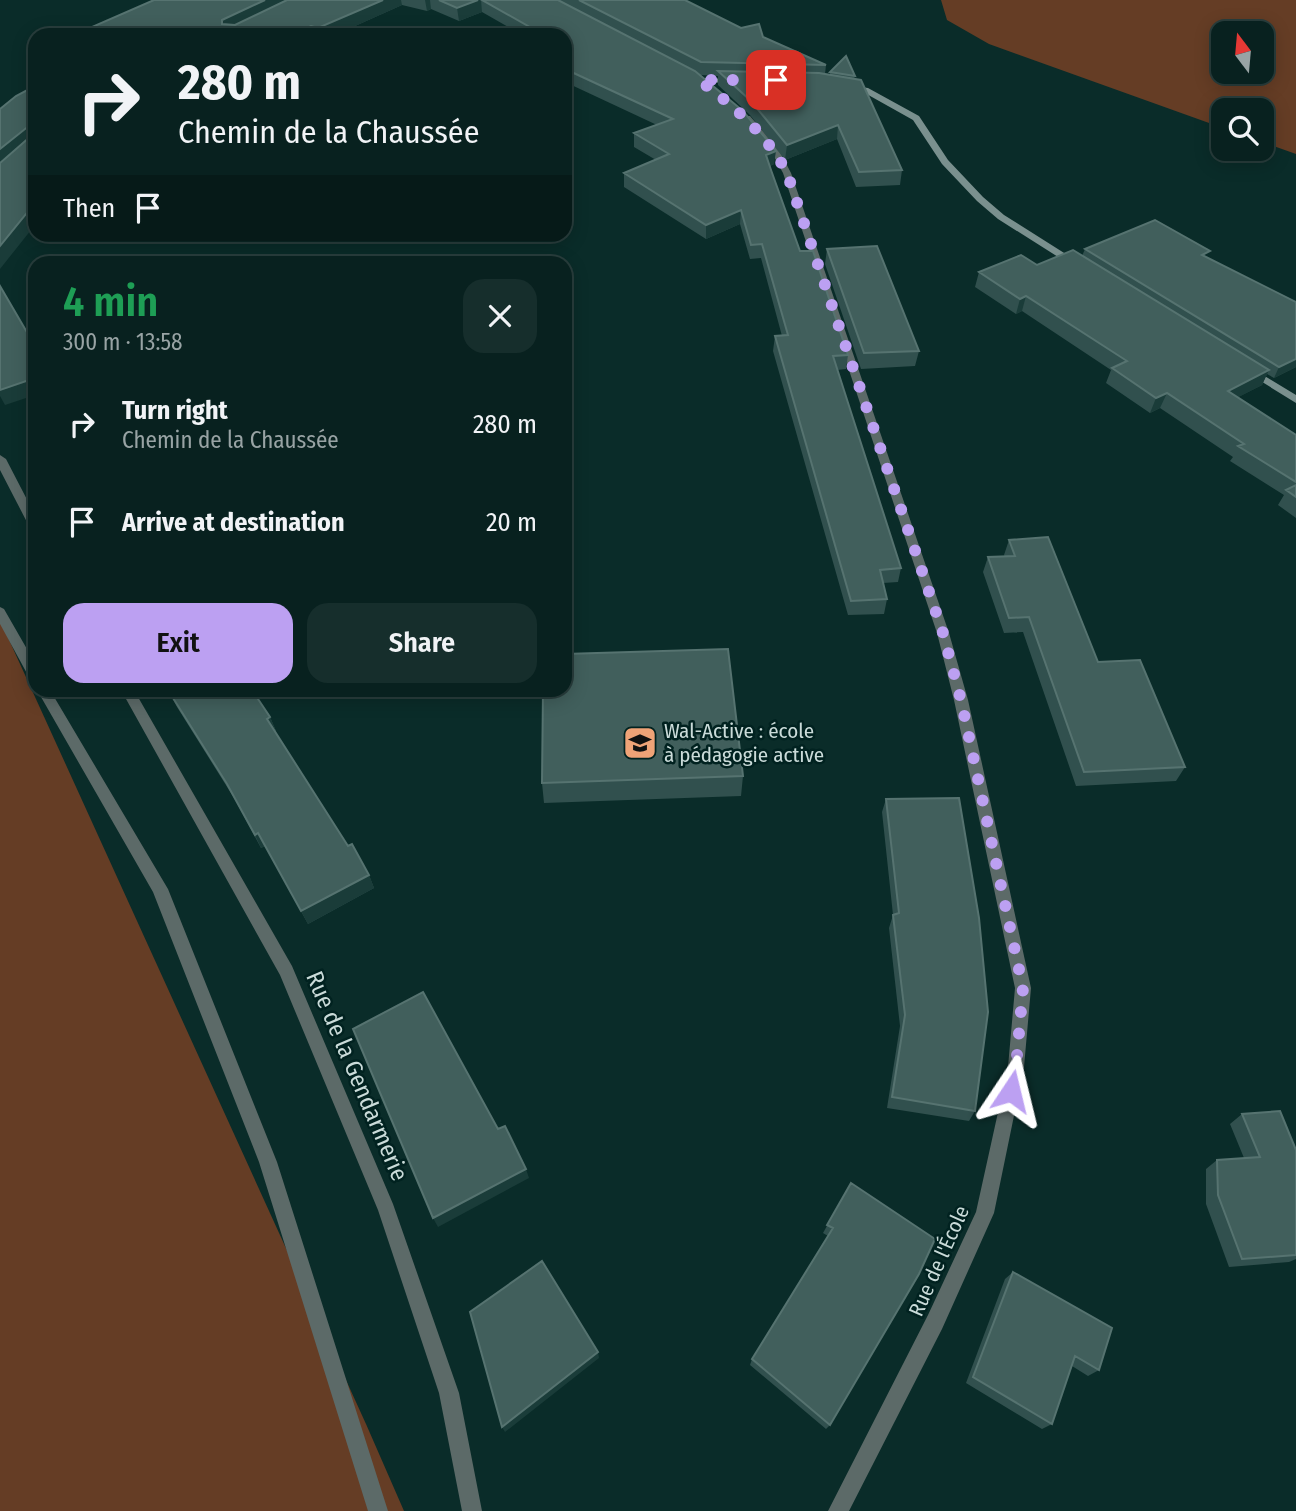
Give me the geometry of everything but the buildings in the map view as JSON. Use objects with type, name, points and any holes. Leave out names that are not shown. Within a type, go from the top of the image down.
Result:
[{"type":"street","name":"Rue de l'École","points":[[676,68],[699,80],[729,102],[760,131],[787,173],[943,633],[961,700],[1023,988],[1016,1067],[985,1213],[935,1322],[838,1511]]},
{"type":"street","points":[[699,80],[745,81]]},
{"type":"street","points":[[841,86],[865,90],[916,118],[946,162],[980,200],[1001,217],[1089,272]]},
{"type":"street","points":[[1245,367],[1296,400]]},
{"type":"street","points":[[0,459],[28,513]]},
{"type":"street","points":[[0,612],[28,662]]},
{"type":"street","points":[[47,697],[160,890],[268,1162],[378,1511]]},
{"type":"street","name":"Rue de la Gendarmerie","points":[[131,697],[286,971],[387,1210],[449,1392],[472,1511]]},
{"type":"shaded area","points":[[941,0],[1296,0],[1296,154],[1274,146],[1274,98],[1211,98],[1211,124],[989,44],[947,20]]},
{"type":"shaded area","points":[[0,620],[28,682],[28,697],[35,697],[404,1511],[0,1511]]},
{"type":"place","name":"Wal-Active : école à pédagogie active","points":[[640,743]]},
{"type":"route","points":[[776,80],[699,80],[733,105],[760,131],[776,152],[787,173],[943,633],[961,700],[1023,988],[1016,1067],[1011,1091]]}]
